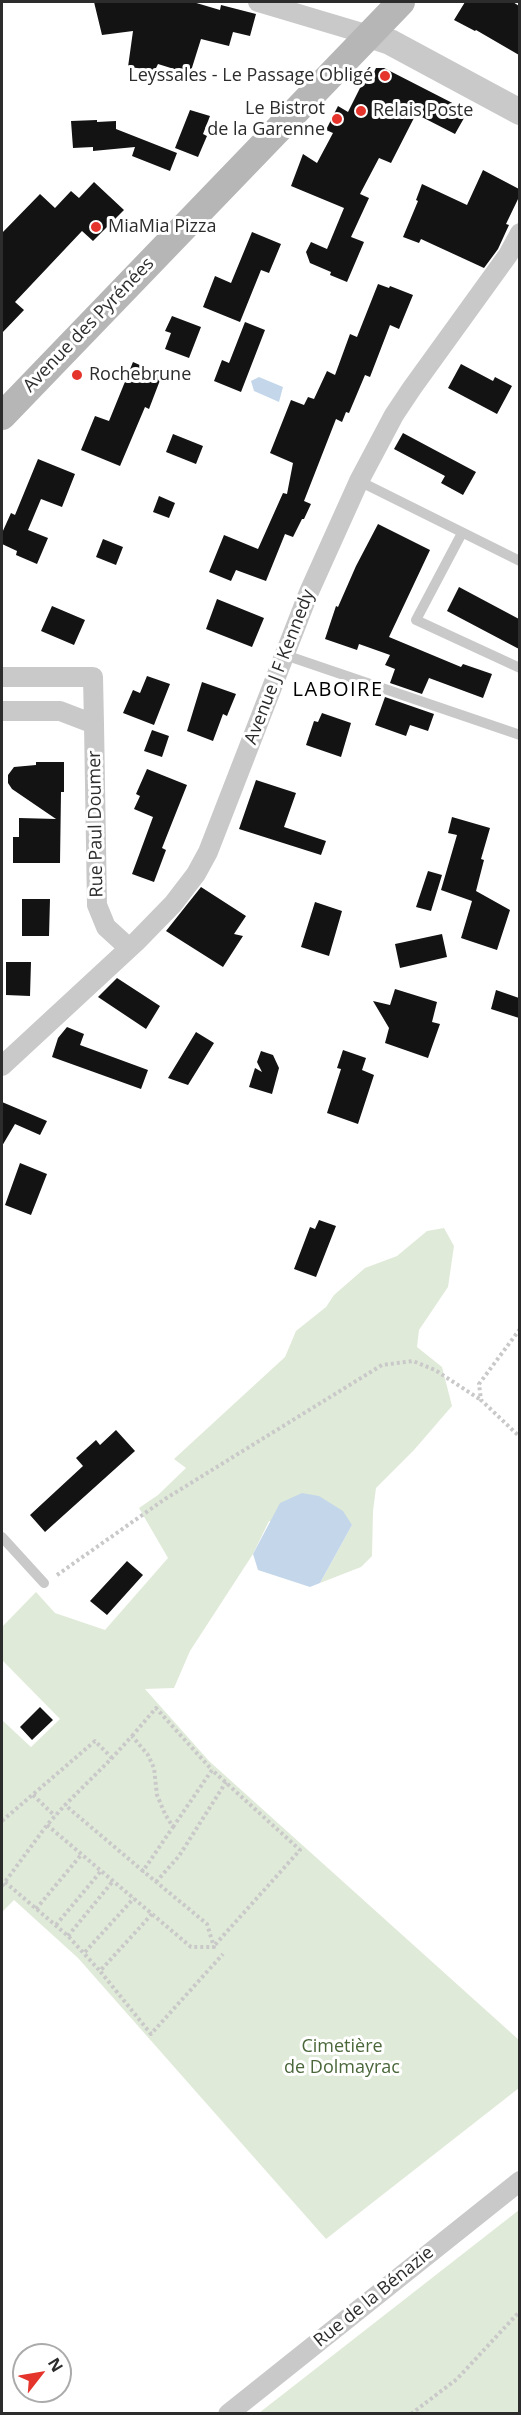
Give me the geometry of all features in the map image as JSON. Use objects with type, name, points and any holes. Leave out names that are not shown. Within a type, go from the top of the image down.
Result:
[{"type":"main road","name":"Avenue des Pyrénées","points":[[6,403],[401,2]]},
{"type":"street","points":[[265,2],[390,42],[519,112]]},
{"type":"street","name":"Avenue J F Kennedy","points":[[2,1066],[174,904],[196,873],[208,852],[285,655],[336,530],[359,481],[394,415],[421,373],[503,263],[519,233]]},
{"type":"street","name":"Rue Paul Doumer","points":[[2,677],[93,677],[97,905],[106,927],[129,948]]},
{"type":"street","name":"Rue Paul Doumer","points":[[2,711],[60,711],[94,724]]},
{"type":"street","name":"Rue de la Bénazie","points":[[228,2414],[519,2181]]},
{"type":"lane","points":[[359,481],[519,561]]},
{"type":"lane","points":[[462,533],[416,620],[519,668]]},
{"type":"lane","points":[[285,655],[519,735]]},
{"type":"lane","points":[[2,1537],[44,1583]]},
{"type":"path","points":[[481,1400],[479,1384],[519,1329]]},
{"type":"path","points":[[44,1583],[165,1499],[382,1365],[412,1361],[435,1370],[481,1400],[519,1437]]},
{"type":"path","points":[[2,1886],[47,1825],[64,1805],[112,1758],[156,1708],[212,1770],[300,1850],[214,1947],[191,1947],[47,1825]]},
{"type":"path","points":[[132,1736],[148,1755],[154,1768],[157,1795],[173,1827]]},
{"type":"path","points":[[2,1821],[95,1741],[112,1758]]},
{"type":"path","points":[[143,1871],[212,1770]]},
{"type":"path","points":[[156,1882],[179,1856],[226,1782]]},
{"type":"path","points":[[33,1795],[55,1816]]},
{"type":"path","points":[[64,1805],[207,1924],[214,1947]]},
{"type":"path","points":[[36,1909],[81,1855]]},
{"type":"path","points":[[56,1925],[101,1871]]},
{"type":"path","points":[[68,1936],[113,1881]]},
{"type":"path","points":[[5,1882],[85,1952],[151,2034],[223,1954]]},
{"type":"path","points":[[85,1952],[134,1898]]},
{"type":"path","points":[[100,1971],[152,1914]]},
{"type":"path","points":[[411,2414],[457,2379],[519,2311]]},
{"type":"green space","name":"Cimetière de Dolmayrac","points":[[444,1228],[454,1246],[448,1287],[419,1330],[417,1347],[442,1367],[452,1406],[414,1450],[376,1488],[372,1556],[361,1567],[320,1583],[352,1525],[269,1521],[253,1554],[190,1651],[174,1688],[145,1689],[209,1761],[519,2040],[519,2088],[326,2239],[78,1958],[14,1900],[2,1912],[2,1720],[31,1747],[60,1719],[2,1660],[2,1627],[36,1592],[55,1613],[105,1630],[168,1558],[139,1508],[158,1495],[186,1468],[174,1459],[285,1357],[296,1331],[326,1307],[334,1295],[365,1268],[397,1256],[427,1231]]},
{"type":"green space","points":[[519,2210],[519,2413],[259,2413]]},
{"type":"water","points":[[259,377],[283,387],[279,402],[254,391],[251,381]]},
{"type":"water","points":[[302,1493],[319,1496],[343,1511],[352,1525],[320,1583],[310,1587],[258,1570],[253,1554],[280,1503]]},
{"type":"building","points":[[94,2],[193,2],[220,10],[221,5],[256,14],[250,36],[233,32],[229,46],[201,39],[190,74],[158,64],[155,70],[128,67],[133,31],[102,35]]},
{"type":"building","points":[[465,2],[513,2],[519,6],[519,55],[454,20]]},
{"type":"building","points":[[376,68],[384,68],[468,111],[455,134],[416,114],[391,163],[379,158],[360,194],[369,198],[351,237],[364,242],[347,282],[310,263],[306,252],[311,242],[327,249],[344,208],[291,186],[303,154],[317,163],[333,133],[326,130],[338,106],[348,112],[364,80],[369,83]]},
{"type":"building","points":[[190,110],[210,116],[203,134],[207,136],[198,157],[175,148]]},
{"type":"building","points":[[97,120],[97,122],[116,121],[116,129],[177,153],[170,171],[132,156],[135,147],[93,151],[93,147],[73,148],[71,121]]},
{"type":"building","points":[[483,170],[519,189],[519,197],[506,224],[509,225],[498,249],[484,268],[421,239],[419,243],[403,237],[418,201],[416,200],[422,184],[467,205]]},
{"type":"building","points":[[94,182],[124,210],[93,241],[82,231],[15,302],[24,310],[2,333],[2,233],[40,194],[55,208],[71,191],[79,198]]},
{"type":"building","points":[[252,232],[281,244],[269,273],[261,270],[240,322],[203,307],[215,276],[231,283]]},
{"type":"building","points":[[378,284],[413,295],[399,329],[390,325],[370,377],[365,375],[349,413],[346,412],[342,422],[336,419],[304,501],[311,504],[304,519],[293,537],[285,534],[266,581],[236,570],[231,581],[209,572],[224,535],[258,549],[283,493],[287,494],[293,463],[270,453],[291,400],[304,405],[308,397],[314,399],[327,371],[335,375],[350,334],[357,337]]},
{"type":"building","points":[[172,316],[201,327],[189,358],[165,349],[171,333],[165,331]]},
{"type":"building","points":[[245,322],[265,330],[241,392],[214,381],[222,360],[229,363]]},
{"type":"building","points":[[133,362],[162,375],[149,409],[145,407],[120,466],[81,450],[95,416],[109,421]]},
{"type":"building","points":[[461,364],[493,381],[495,377],[512,386],[497,414],[448,388]]},
{"type":"building","points":[[403,433],[476,472],[463,495],[441,483],[445,476],[394,449]]},
{"type":"building","points":[[173,434],[203,446],[196,464],[166,452]]},
{"type":"building","points":[[38,459],[75,474],[62,507],[41,499],[28,530],[48,538],[37,564],[16,555],[17,551],[2,544],[2,533],[11,513],[15,515]]},
{"type":"building","points":[[159,496],[175,503],[169,518],[153,512]]},
{"type":"building","points":[[378,524],[430,550],[389,637],[461,667],[463,664],[492,674],[483,698],[429,678],[422,694],[390,683],[395,669],[385,665],[390,655],[359,644],[357,650],[325,639],[336,606],[338,607]]},
{"type":"building","points":[[103,539],[123,547],[116,565],[96,557]]},
{"type":"building","points":[[459,587],[519,619],[519,649],[447,611]]},
{"type":"building","points":[[217,599],[264,618],[252,647],[206,629]]},
{"type":"building","points":[[52,606],[85,620],[74,645],[41,631]]},
{"type":"building","points":[[147,676],[170,684],[154,725],[123,713],[133,690],[140,693]]},
{"type":"building","points":[[202,682],[236,694],[227,716],[223,714],[213,741],[187,731]]},
{"type":"building","points":[[385,697],[434,714],[428,731],[410,725],[406,736],[375,725]]},
{"type":"building","points":[[322,713],[351,723],[341,757],[306,745],[314,721],[318,722]]},
{"type":"building","points":[[152,730],[169,736],[162,757],[144,751]]},
{"type":"building","points":[[36,762],[64,762],[64,792],[61,792],[60,863],[13,863],[13,837],[19,837],[19,818],[56,819],[12,789],[8,783],[8,775],[14,767],[36,765]]},
{"type":"building","points":[[147,769],[187,785],[162,848],[166,850],[154,882],[132,874],[153,817],[134,809],[140,796],[136,794]]},
{"type":"building","points":[[256,780],[296,793],[284,827],[326,841],[321,855],[239,829]]},
{"type":"building","points":[[452,817],[490,828],[481,859],[484,860],[476,891],[510,910],[497,950],[461,938],[472,901],[441,890],[457,835],[448,833]]},
{"type":"building","points":[[428,871],[442,875],[431,911],[416,907]]},
{"type":"building","points":[[201,887],[246,916],[234,934],[243,936],[223,967],[166,931]]},
{"type":"building","points":[[22,899],[50,899],[49,936],[22,936]]},
{"type":"building","points":[[315,902],[342,911],[329,956],[301,947]]},
{"type":"building","points":[[442,934],[447,957],[400,968],[395,944]]},
{"type":"building","points":[[6,962],[31,962],[30,996],[6,995]]},
{"type":"building","points":[[117,978],[160,1006],[146,1029],[98,997]]},
{"type":"building","points":[[395,989],[437,1002],[432,1022],[440,1024],[428,1058],[385,1043],[389,1028],[373,1001],[390,1005]]},
{"type":"building","points":[[496,990],[519,998],[519,1018],[491,1009]]},
{"type":"building","points":[[67,1027],[84,1034],[80,1045],[148,1070],[141,1089],[52,1057],[58,1038]]},
{"type":"building","points":[[196,1032],[214,1043],[188,1085],[168,1078]]},
{"type":"building","points":[[343,1050],[366,1058],[362,1070],[374,1075],[358,1124],[327,1113],[341,1069],[337,1068]]},
{"type":"building","points":[[261,1051],[273,1055],[279,1068],[272,1094],[249,1087],[255,1068],[262,1072],[257,1062]]},
{"type":"building","points":[[2,1102],[47,1121],[40,1135],[15,1124],[2,1146]]},
{"type":"building","points":[[20,1163],[47,1174],[31,1215],[5,1205]]},
{"type":"building","points":[[319,1220],[336,1226],[316,1277],[294,1269],[310,1227],[315,1229]]},
{"type":"building","points":[[116,1430],[135,1451],[45,1532],[30,1515],[83,1466],[76,1458],[96,1440],[100,1445]]},
{"type":"building","points":[[127,1561],[143,1575],[107,1615],[90,1601]]},
{"type":"building","points":[[40,1707],[53,1720],[32,1740],[20,1727]]},
{"type":"place","name":"Leyssales - Le Passage Obligé","points":[[385,76]]},
{"type":"place","name":"Relais Poste","points":[[361,111]]},
{"type":"place","name":"Le Bistrot de la Garenne","points":[[337,119]]},
{"type":"place","name":"MiaMia Pizza","points":[[96,227]]},
{"type":"place","name":"Rochebrune","points":[[77,375]]},
{"type":"district","name":"LABOIRE","points":[[338,690]]}]
